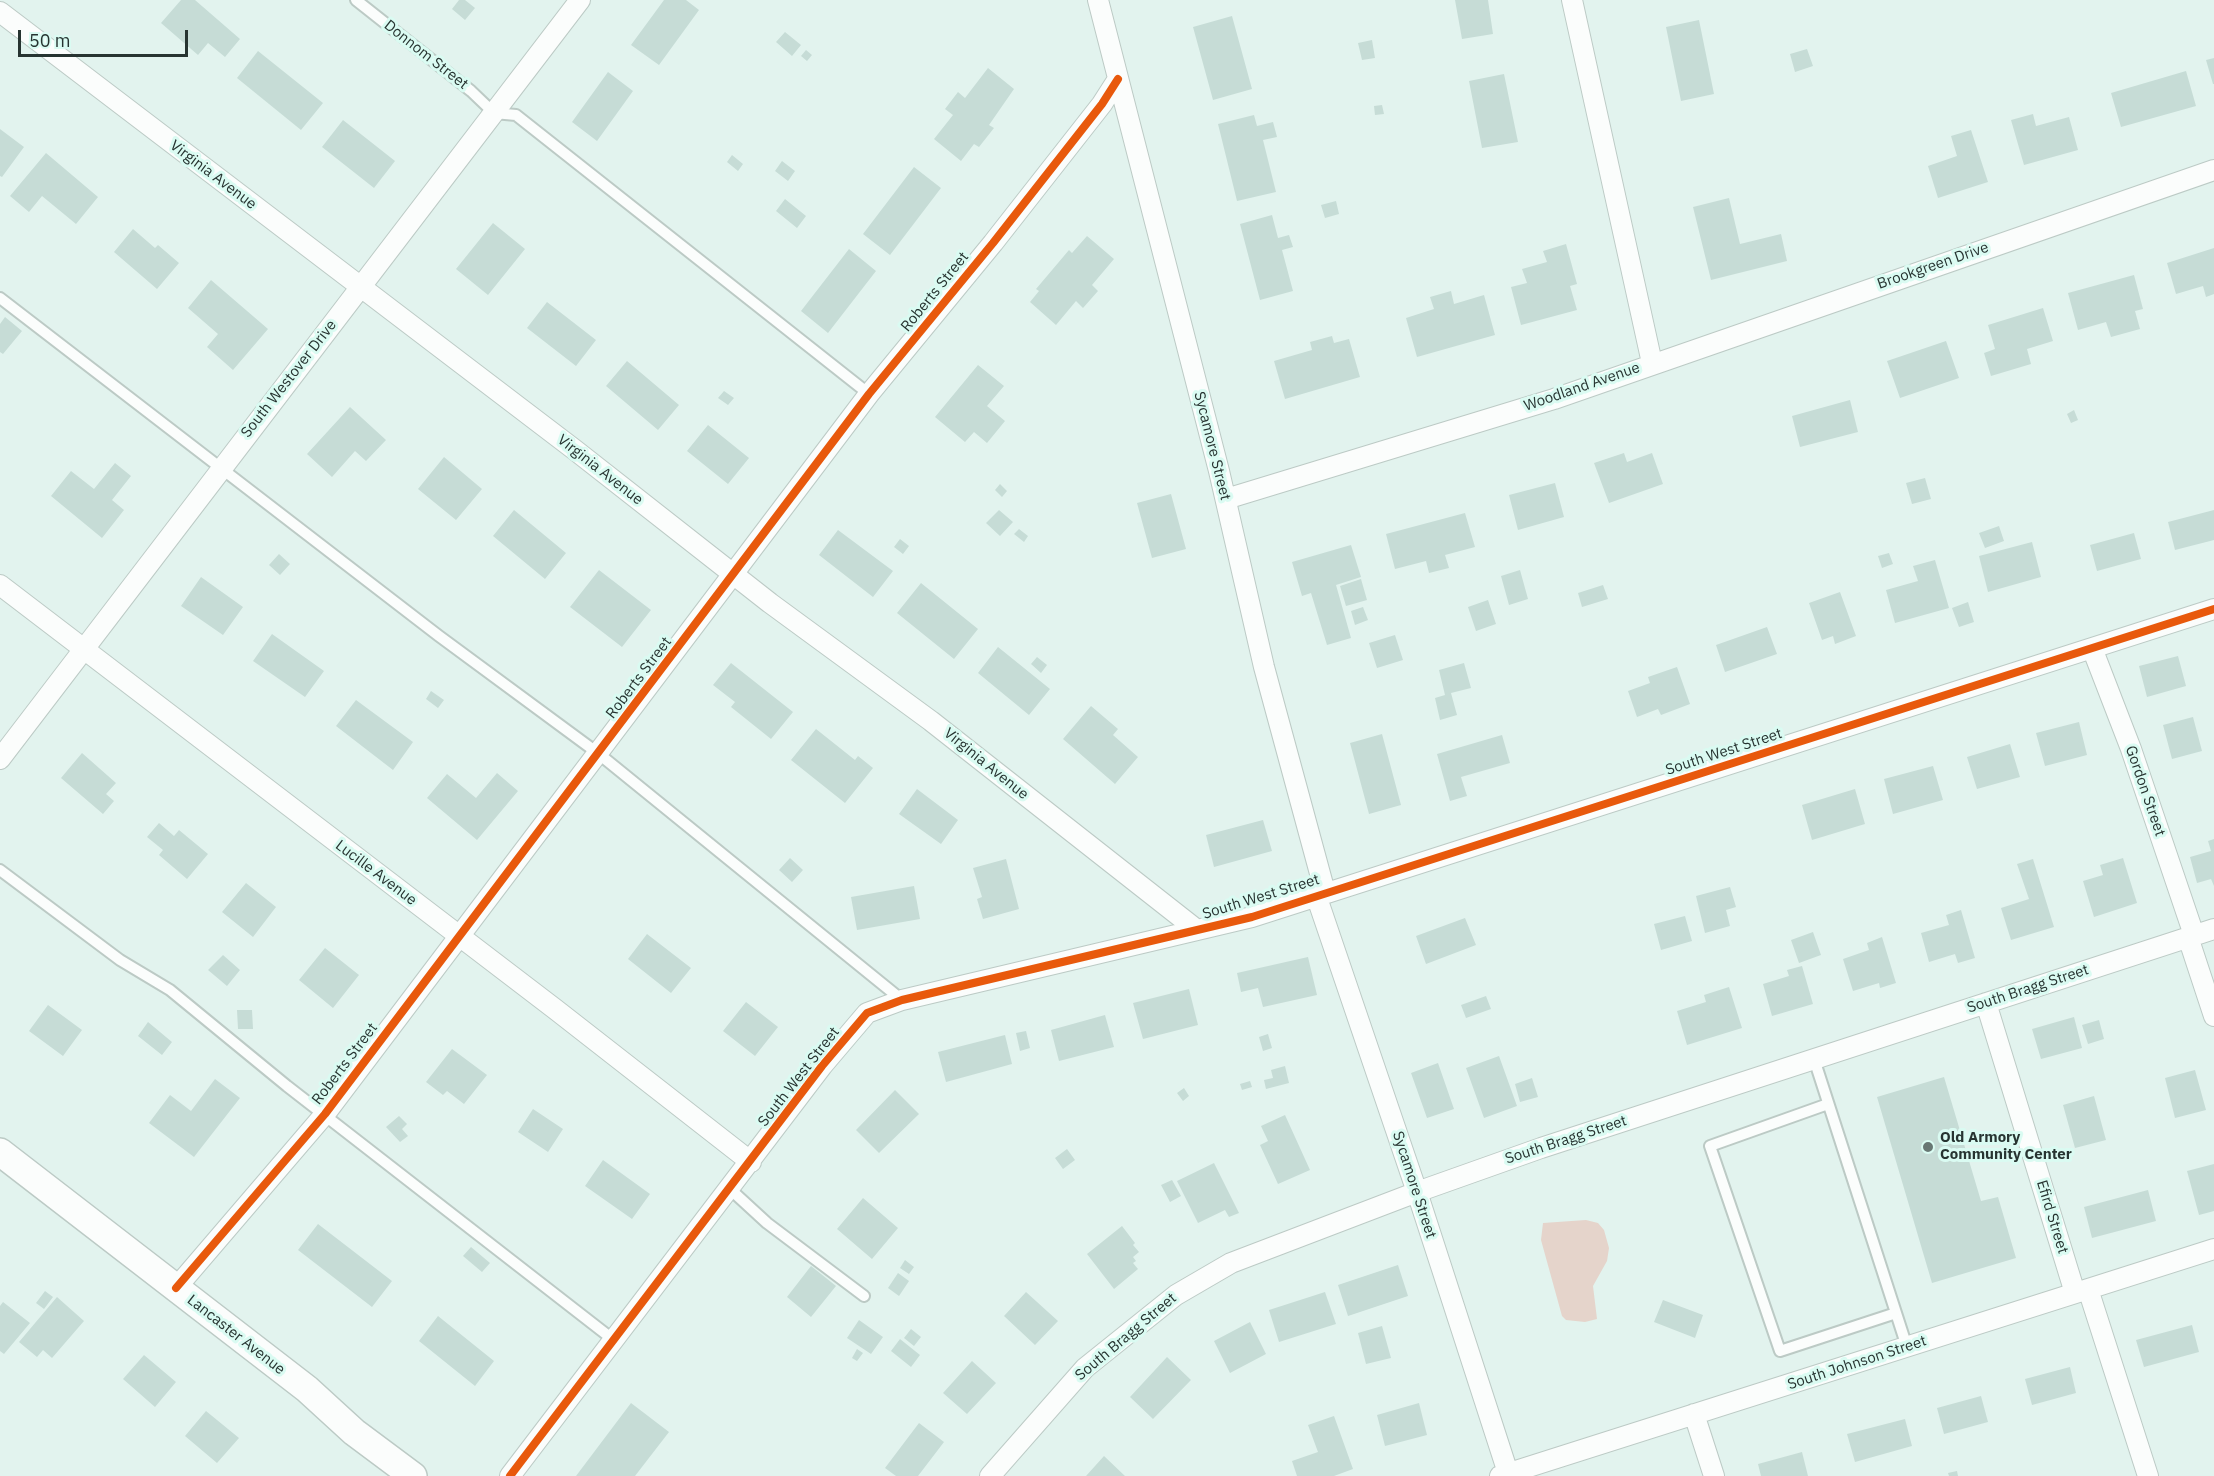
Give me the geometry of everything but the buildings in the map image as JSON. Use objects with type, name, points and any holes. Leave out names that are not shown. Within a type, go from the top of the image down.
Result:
[{"type":"main road","name":"Lancaster Avenue","points":[[0,1152],[413,1476]]},
{"type":"street","name":"South Westover Drive","points":[[0,759],[85,651],[221,468],[580,0]]},
{"type":"street","name":"Sycamore Street","points":[[1098,0],[1226,499],[1264,667],[1321,893],[1505,1475]]},
{"type":"street","name":"Woodland Avenue","points":[[1226,499],[1554,399],[1652,363],[1572,0]]},
{"type":"street","name":"Virginia Avenue","points":[[0,12],[734,574],[931,721],[1197,930]]},
{"type":"street","name":"Roberts Street","points":[[176,1288],[325,1114],[869,394],[1066,150],[1118,79]]},
{"type":"street","name":"Brookgreen Drive","points":[[1652,363],[2214,170]]},
{"type":"street","name":"Lucille Avenue","points":[[0,585],[458,935],[750,1162]]},
{"type":"street","name":"South West Street","points":[[510,1476],[615,1341],[822,1066],[867,1013],[902,1000],[1252,917],[1321,893],[2214,609]]},
{"type":"street","name":"Gordon Street","points":[[2092,648],[2131,749],[2214,1016]]},
{"type":"street","name":"South Bragg Street","points":[[990,1476],[1085,1368],[1176,1295],[1232,1263],[1417,1192],[1541,1148],[2214,929]]},
{"type":"street","name":"Efird Street","points":[[1986,1003],[2082,1291],[2148,1476]]},
{"type":"street","name":"South Johnson Street","points":[[1505,1475],[2214,1249]]},
{"type":"street","points":[[1694,1414],[1714,1476]]},
{"type":"lane","name":"Donnom Street","points":[[356,0],[471,91],[494,113]]},
{"type":"lane","points":[[494,113],[516,115],[869,394]]},
{"type":"lane","points":[[0,298],[429,629],[599,754],[902,1000]]},
{"type":"lane","points":[[0,870],[120,960],[170,990],[615,1341]]},
{"type":"lane","points":[[1814,1059],[1907,1347]]},
{"type":"lane","points":[[1828,1104],[1710,1146],[1780,1351],[1896,1313]]},
{"type":"lane","points":[[730,1189],[767,1223],[864,1296]]},
{"type":"shaded area","points":[[1586,1220],[1598,1223],[1604,1230],[1609,1248],[1607,1261],[1593,1286],[1597,1319],[1585,1322],[1566,1320],[1562,1316],[1541,1240],[1543,1223]]},
{"type":"cycle path","points":[[176,1288],[325,1114],[869,394],[993,243],[1102,104],[1118,79]]},
{"type":"cycle path","points":[[510,1476],[822,1066],[867,1013],[902,1000],[1252,917],[2214,609]]},
{"type":"place","name":"Old Armory Community Center","points":[[1928,1147]]}]
